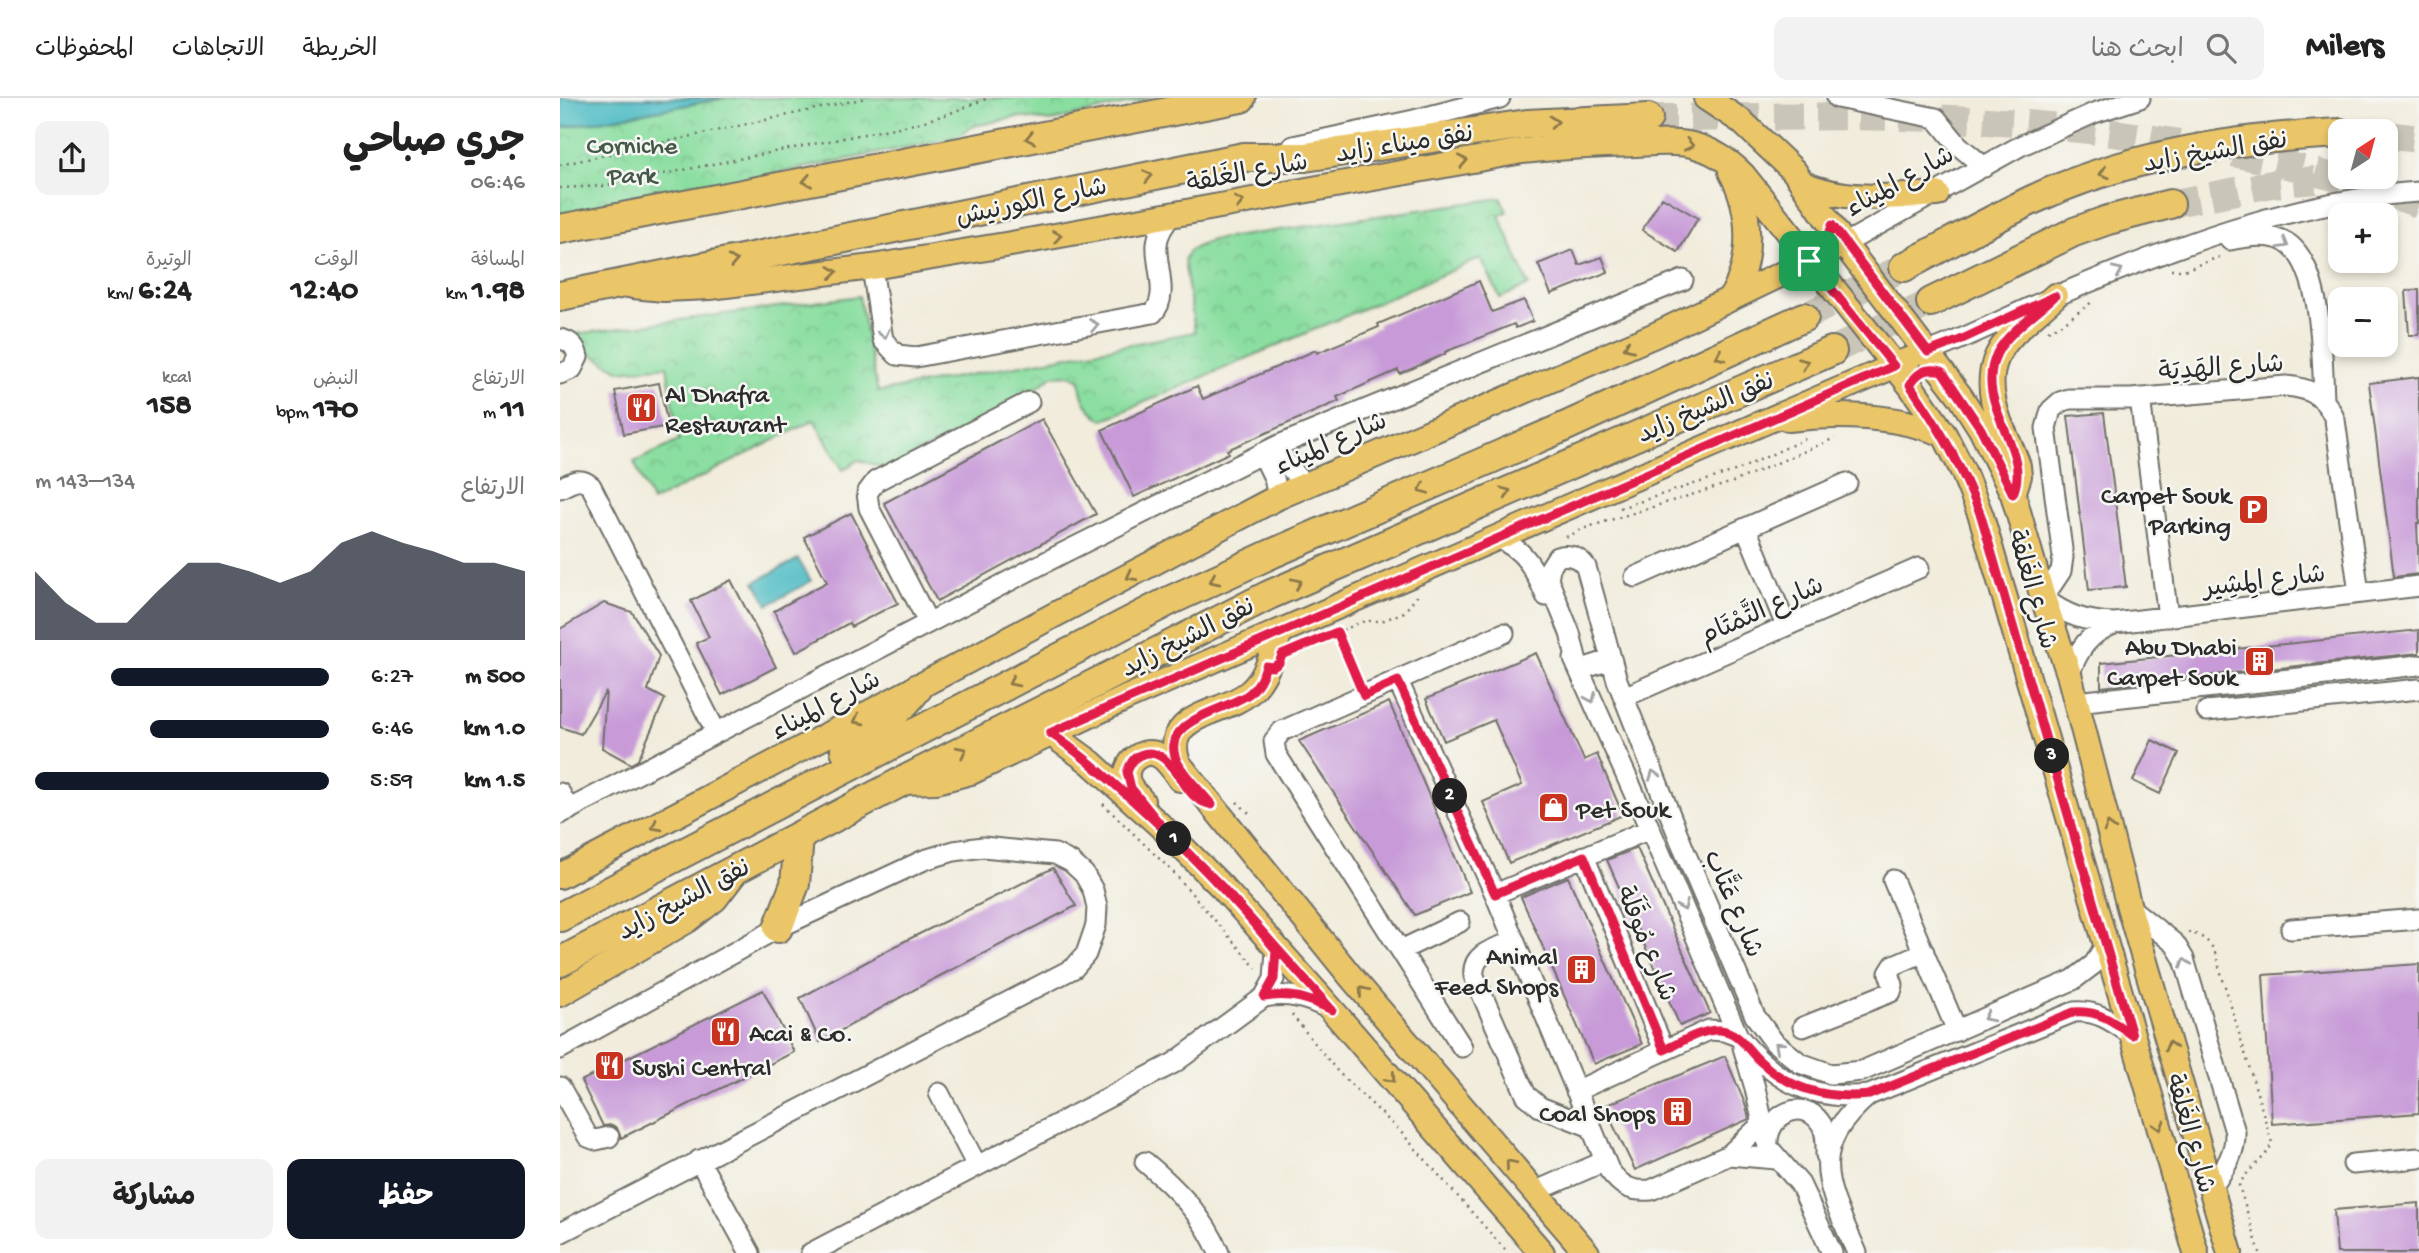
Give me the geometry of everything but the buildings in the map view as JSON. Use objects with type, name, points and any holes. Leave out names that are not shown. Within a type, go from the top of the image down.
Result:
[{"type":"highway","points":[[560,229],[1241,98]]},
{"type":"highway","name":"نفق ميناء زايد","points":[[1244,157],[1305,157],[1514,125],[1648,118]]},
{"type":"highway","name":"نفق الشيخ زايد","points":[[1904,267],[2033,200],[2124,166],[2218,145],[2266,138],[2328,134]]},
{"type":"highway","name":"شارع الكورنيش","points":[[560,296],[1244,157]]},
{"type":"highway","name":"نفق الشيخ زايد","points":[[1931,302],[2074,232],[2170,204]]},
{"type":"highway","name":"نفق الشيخ زايد","points":[[560,917],[1221,576],[1500,456],[1804,317]]},
{"type":"highway","name":"نفق الشيخ زايد","points":[[560,962],[901,782],[1269,595],[1832,351]]},
{"type":"highway","points":[[715,835],[738,811],[876,731],[918,688]]},
{"type":"highway","points":[[778,928],[795,884],[799,837]]},
{"type":"main road","name":"شارع الغَلقة","points":[[1706,98],[1741,121],[1794,171],[1838,234],[1935,361],[1981,429],[2013,494],[2043,598],[2069,674],[2129,906],[2230,1253]]},
{"type":"main road","name":"شارع الغَلقة","points":[[618,285],[664,289],[710,287],[872,267],[1172,215],[1486,156],[1534,150],[1676,142],[1698,146],[1718,155],[1743,175],[1902,376],[1944,434],[1964,471],[1981,516],[2196,1253]]},
{"type":"main road","points":[[1718,155],[1738,188],[1744,214],[1747,261],[1732,296]]},
{"type":"main road","points":[[1802,183],[1821,192],[1833,194],[1889,196],[1945,189]]},
{"type":"main road","name":"شارع الميناء","points":[[560,876],[1278,497],[1601,359],[1732,296],[1821,244],[1829,236],[1838,234]]},
{"type":"main road","points":[[2013,494],[2017,485],[2018,466],[1995,405],[1992,373],[1994,362],[2003,343],[2055,296]]},
{"type":"main road","points":[[901,782],[919,783],[954,778],[971,772],[1050,733],[1763,423],[1902,376],[1919,373],[1935,361]]},
{"type":"main road","points":[[1763,423],[1819,416],[1885,419],[1904,421],[1944,434]]},
{"type":"main road","points":[[1280,632],[1259,681],[1249,693],[1186,723],[1176,738],[1178,763],[1221,799],[1352,978],[1587,1253]]},
{"type":"main road","points":[[1050,733],[1090,762],[1164,829],[1222,887],[1542,1253]]},
{"type":"main road","points":[[1164,829],[1128,783],[1129,767],[1140,755],[1151,753],[1161,756],[1195,797],[1221,799]]},
{"type":"main road","points":[[560,994],[688,920],[715,898],[738,869]]},
{"type":"main road","points":[[1505,1210],[1534,1192]]},
{"type":"street","points":[[1097,125],[1175,98]]},
{"type":"street","name":"شارع الكورنيش","points":[[1244,157],[1415,120],[1500,98]]},
{"type":"street","points":[[1837,98],[1930,116],[1941,121],[1951,136],[1984,167]]},
{"type":"street","name":"شارع الميناء","points":[[1838,234],[1945,189],[2057,128],[2140,98]]},
{"type":"street","points":[[1945,189],[1955,160],[1951,136]]},
{"type":"street","points":[[1935,361],[1958,341],[2055,296],[2213,234],[2301,209],[2373,195],[2419,192]]},
{"type":"street","points":[[872,267],[883,340],[903,357],[929,355],[1153,313],[1161,298],[1157,245],[1162,229],[1172,215]]},
{"type":"street","points":[[2148,258],[2189,255],[2233,239],[2255,237],[2278,239],[2291,245],[2299,255],[2311,279],[2318,308],[2324,400],[2335,420],[2359,593]]},
{"type":"street","points":[[563,805],[716,732],[1271,449],[1683,280]]},
{"type":"street","points":[[560,339],[573,345],[578,357],[572,369],[560,374]]},
{"type":"street","name":"شارع الهَدِيَة","points":[[2168,617],[2140,398],[2286,386],[2305,388],[2324,400]]},
{"type":"street","points":[[2043,598],[2061,571],[2063,557],[2046,428],[2051,410],[2060,402],[2069,399],[2140,398]]},
{"type":"street","points":[[928,622],[869,508],[867,494],[876,481],[1029,402]]},
{"type":"street","points":[[1271,449],[1285,461],[1304,485]]},
{"type":"street","points":[[1271,449],[1271,468],[1278,497]]},
{"type":"street","points":[[560,488],[576,480],[591,486],[716,732]]},
{"type":"street","points":[[1635,578],[1847,483]]},
{"type":"street","points":[[1746,528],[1786,626]]},
{"type":"street","name":"شارع عَتَّاب","points":[[1497,538],[1520,551],[1532,565],[1650,829],[1738,1036],[1772,1153],[1807,1195],[1832,1253]]},
{"type":"street","name":"شارع عَتَّاب","points":[[1579,670],[1570,633],[1548,579],[1550,568],[1557,557],[1562,556],[1578,558],[1586,567],[1610,660],[1684,850],[1749,1003],[1763,1029],[1774,1042],[1800,1063],[1830,1074],[1862,1071],[2073,980],[2094,964],[2106,942]]},
{"type":"street","name":"شارع التَّمْتَام","points":[[1624,697],[1919,568]]},
{"type":"street","name":"شارع المِشِير","points":[[2043,598],[2074,618],[2115,623],[2419,586]]},
{"type":"street","name":"شارع المِشِير","points":[[2069,674],[2085,641],[2115,623]]},
{"type":"street","points":[[1462,1047],[1273,748],[1277,735],[1282,731],[1504,633]]},
{"type":"street","points":[[1579,670],[1610,660]]},
{"type":"street","points":[[2076,702],[2419,665]]},
{"type":"street","points":[[1398,681],[1495,894],[1605,1161],[1617,1181],[1627,1189],[1651,1190],[1729,1155],[1762,1124]]},
{"type":"street","points":[[2207,711],[2419,689]]},
{"type":"street","points":[[1495,894],[1650,829]]},
{"type":"street","points":[[560,1049],[778,928],[924,860],[954,850],[984,847],[1055,854],[1071,862],[1084,874],[1093,890],[1097,907],[1096,925],[1086,954],[1074,968],[560,1233]]},
{"type":"street","name":"شارع مُوقَلَة","points":[[1584,856],[1664,1050]]},
{"type":"street","points":[[1893,880],[1957,1031]]},
{"type":"street","points":[[2129,906],[2175,944],[2184,958],[2235,1132],[2230,1161],[2211,1189]]},
{"type":"street","points":[[2291,929],[2419,919]]},
{"type":"street","points":[[1401,950],[1460,922]]},
{"type":"street","points":[[1515,941],[1479,956],[1474,965],[1474,976],[1526,1095],[1540,1107],[1591,1127]]},
{"type":"street","points":[[811,1253],[1174,1063],[1264,997],[1274,979],[1276,950]]},
{"type":"street","points":[[1803,1027],[1891,992],[1893,985],[1889,975],[1892,967],[1924,953]]},
{"type":"street","points":[[1264,997],[1291,994],[1332,1010]]},
{"type":"street","points":[[1709,1030],[1725,1005]]},
{"type":"street","name":"شارع عَتَّاب","points":[[1826,1160],[1843,1123],[1853,1108],[1869,1095],[2074,1012],[2100,1014],[2132,1035]]},
{"type":"street","points":[[1576,1091],[1709,1030],[1738,1036]]},
{"type":"street","name":"شارع عَتَّاب","points":[[1738,1036],[1760,1062],[1802,1088],[1834,1096],[1869,1095]]},
{"type":"street","points":[[560,1087],[588,1137],[596,1140],[609,1137]]},
{"type":"street","points":[[939,1093],[977,1166]]},
{"type":"street","points":[[1729,1155],[1772,1153],[1768,1136],[1779,1116],[1800,1110],[1811,1114],[1819,1121],[1826,1137],[1826,1168],[1834,1199],[1857,1253]]},
{"type":"street","points":[[2353,1164],[2419,1158]]},
{"type":"street","points":[[699,1160],[750,1253]]},
{"type":"street","points":[[1534,1192],[1605,1161]]},
{"type":"street","points":[[1145,1162],[1173,1186],[1197,1214],[1219,1253]]},
{"type":"path","points":[[560,165],[866,98]]},
{"type":"path","points":[[560,188],[603,186],[914,124],[988,98]]},
{"type":"path","points":[[2170,270],[2184,270],[2231,253]]},
{"type":"path","points":[[2041,335],[2065,322],[2094,300]]},
{"type":"path","points":[[1559,540],[1570,534],[1733,482],[1839,437]]},
{"type":"path","points":[[1610,511],[1738,470],[1807,438]]},
{"type":"path","points":[[1570,534],[1577,527]]},
{"type":"path","points":[[1266,666],[1273,667],[1279,663],[1282,655],[1365,621],[1382,621],[1404,612],[1420,593]]},
{"type":"path","points":[[1337,632],[1364,696]]},
{"type":"path","points":[[1096,797],[1174,873],[1247,955],[1259,973]]},
{"type":"path","points":[[1221,799],[1249,813]]},
{"type":"path","points":[[1290,1013],[1338,1072],[1399,1130],[1508,1253]]},
{"type":"green space","name":"Corniche Park","points":[[726,98],[1152,98],[1051,121],[1018,117],[974,126],[953,138],[569,215],[560,214],[560,128]]},
{"type":"green space","points":[[1501,198],[1507,212],[1499,215],[1529,285],[1500,298],[1481,258],[1103,420],[1086,403],[1080,380],[1070,375],[1052,376],[1028,395],[889,469],[858,460],[843,470],[814,420],[652,502],[634,462],[679,441],[667,366],[620,371],[560,336],[859,296],[878,392],[1195,332],[1184,260],[1190,250],[1212,240]]},
{"type":"water","points":[[560,98],[726,98],[560,128]]},
{"type":"water","points":[[798,559],[811,581],[768,605],[755,582]]},
{"type":"tunnel","points":[[1648,118],[1903,117],[2099,131],[2230,152],[2357,184],[2419,204]]},
{"type":"tunnel","points":[[2398,137],[2419,139]]},
{"type":"tunnel","points":[[2170,204],[2272,184],[2315,180]]},
{"type":"tunnel","points":[[1804,317],[1904,267]]},
{"type":"tunnel","points":[[1832,351],[1931,302]]},
{"type":"place","name":"Al Dhafra Restaurant","points":[[642,408]]},
{"type":"place","name":"Carpet Souk Parking","points":[[2254,509]]},
{"type":"place","name":"Abu Dhabi Carpet Souk","points":[[2260,661]]},
{"type":"place","name":"Pet Souk","points":[[1553,808]]},
{"type":"place","name":"Animal Feed Shops","points":[[1581,970]]},
{"type":"place","name":"Acai & Co.","points":[[726,1032]]},
{"type":"place","name":"Sushi Central","points":[[609,1066]]},
{"type":"place","name":"Coal Shops","points":[[1678,1112]]},
{"type":"route","points":[[1809,261],[1798,247],[1821,244],[1829,236],[1832,225],[1928,352],[2055,296],[2003,343],[1994,362],[1992,389],[1995,405],[2018,466],[2019,476],[2013,494],[1981,429],[1942,371],[1927,369],[1919,373],[1910,385],[1944,434],[1964,471],[1981,516],[2132,1035],[2100,1014],[2074,1012],[1869,1095],[1851,1097],[1818,1093],[1787,1081],[1760,1062],[1738,1035],[1724,1031],[1709,1030],[1664,1050],[1584,856],[1495,894],[1398,681],[1364,696],[1337,632],[1282,655],[1279,663],[1273,667],[1266,666],[1255,688],[1243,698],[1186,723],[1176,738],[1175,755],[1178,763],[1212,805],[1195,797],[1166,760],[1156,754],[1135,758],[1127,772],[1131,788],[1164,829],[1194,857],[1222,887],[1332,1010],[1291,994],[1264,997],[1274,979],[1276,950],[1194,857],[1090,762],[1050,733],[1894,366],[1809,261]]}]
